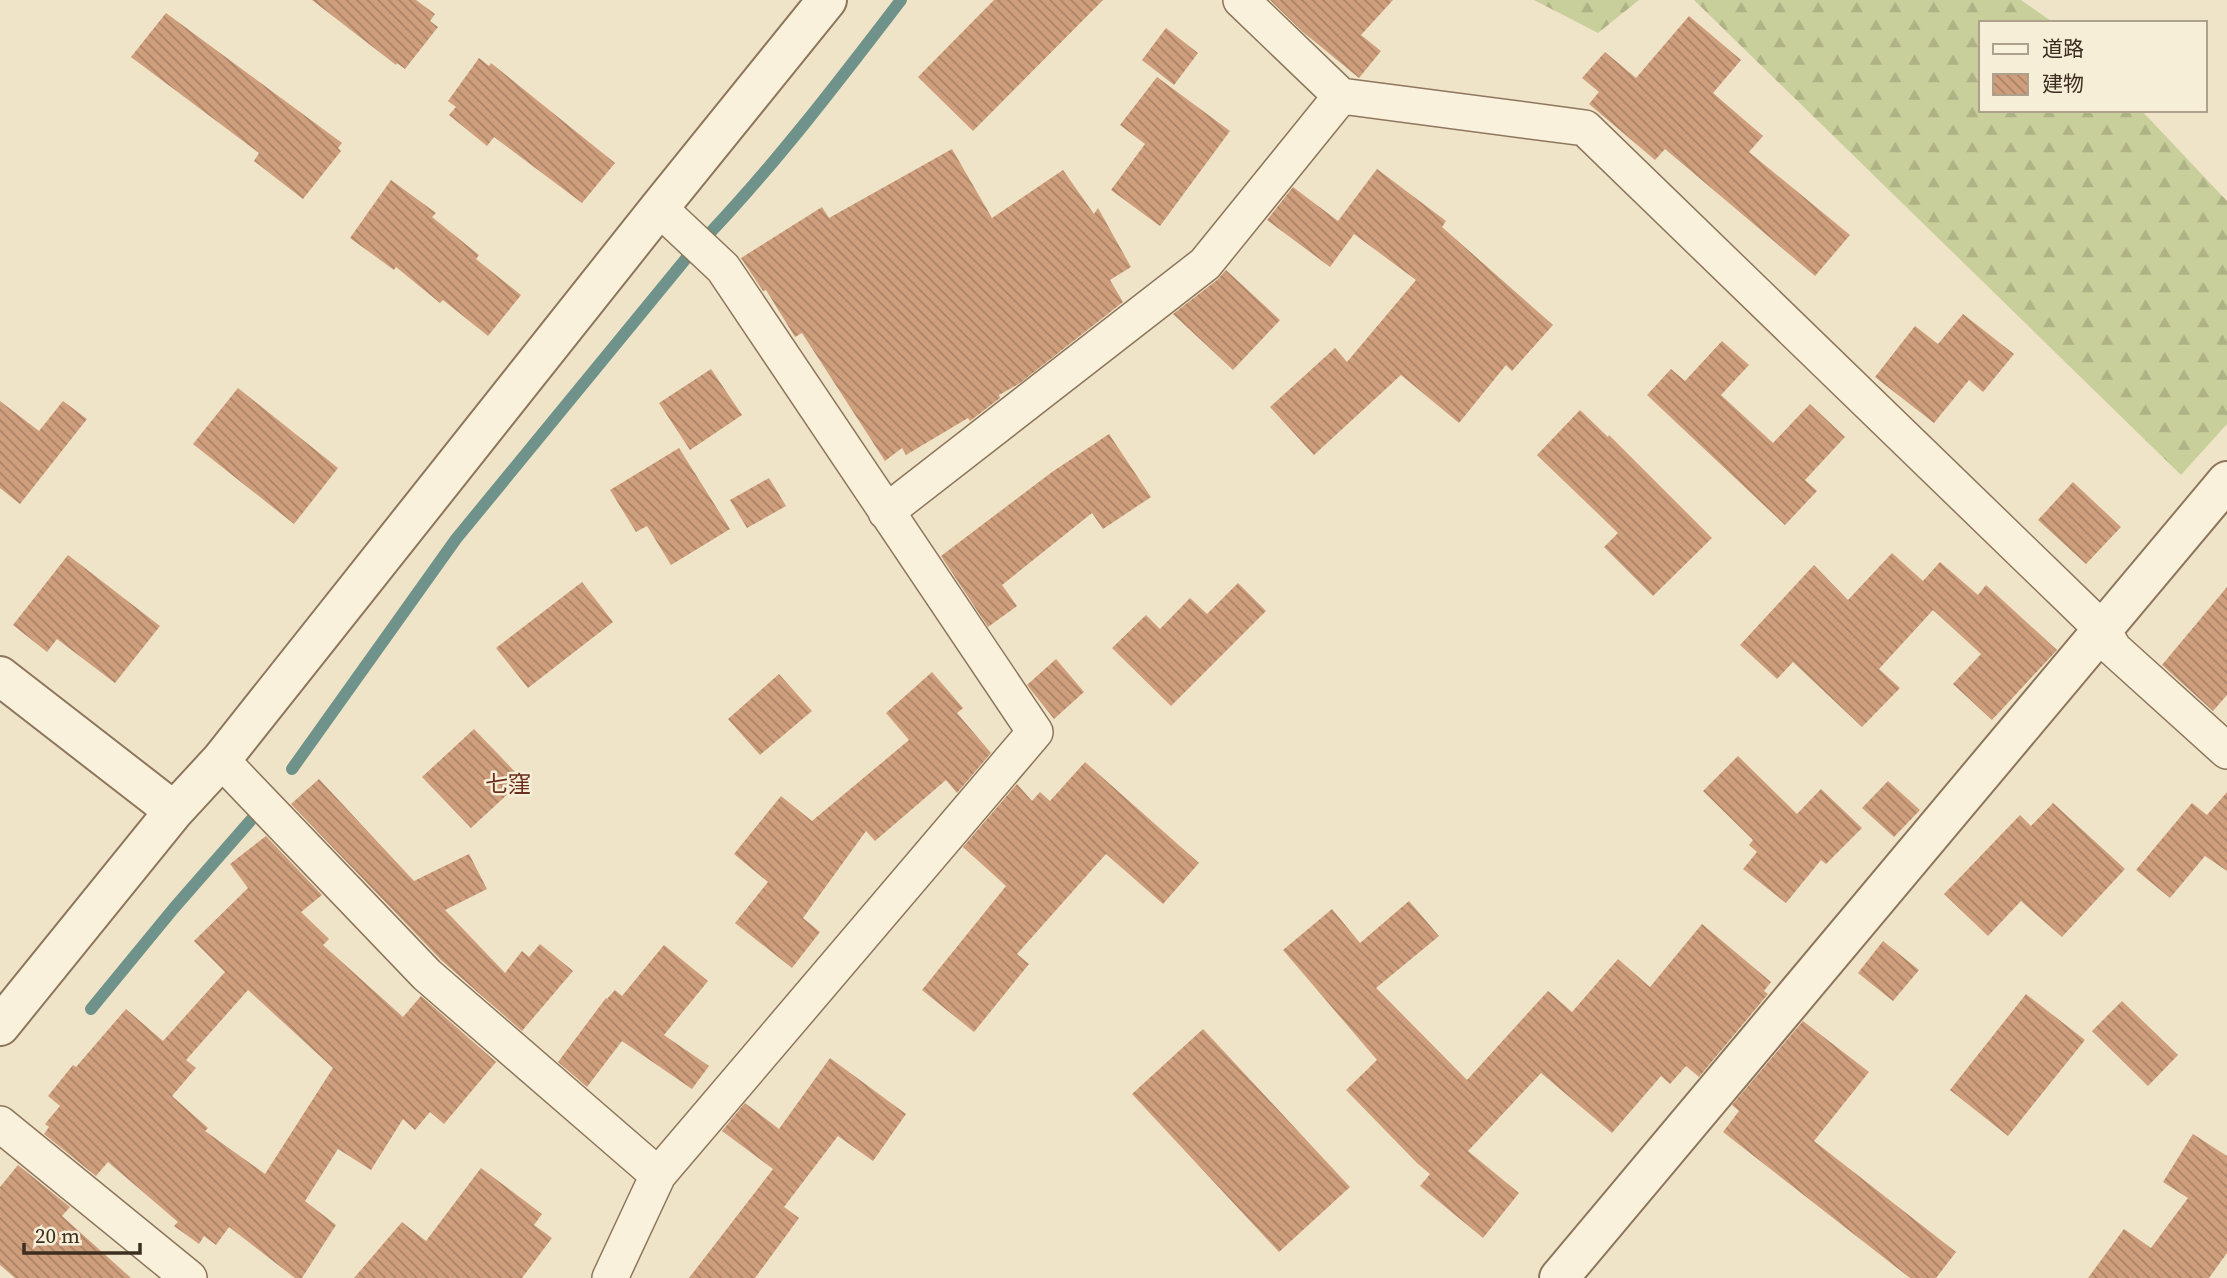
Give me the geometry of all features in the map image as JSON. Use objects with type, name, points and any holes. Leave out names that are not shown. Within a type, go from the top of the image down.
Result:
[{"type":"street","points":[[0,1026],[174,811],[221,760],[827,0]]},
{"type":"street","points":[[1248,2],[1342,96],[1585,128],[2102,629],[2114,649],[2227,751]]},
{"type":"street","points":[[886,512],[1205,264],[1342,96]]},
{"type":"street","points":[[610,1278],[658,1175],[1035,732],[723,268],[659,208]]},
{"type":"street","points":[[1559,1278],[2227,481]]},
{"type":"street","points":[[0,676],[174,811]]},
{"type":"street","points":[[221,760],[427,975],[658,1175]]},
{"type":"street","points":[[0,1124],[190,1278]]},
{"type":"green space","points":[[1534,0],[1639,0],[1598,33]]},
{"type":"green space","points":[[1694,0],[2021,0],[2051,21],[1979,21],[1979,112],[2143,112],[2227,201],[2227,424],[2181,475]]},
{"type":"building","points":[[312,0],[416,0],[435,14],[430,21],[438,27],[405,69],[397,63],[396,65]]},
{"type":"building","points":[[994,0],[1103,0],[973,131],[918,77]]},
{"type":"building","points":[[1270,0],[1393,0],[1361,35],[1381,51],[1359,78],[1303,32]]},
{"type":"building","points":[[166,13],[342,143],[338,148],[341,151],[303,199],[254,161],[259,153],[131,57]]},
{"type":"building","points":[[1689,16],[1741,60],[1713,93],[1763,136],[1749,152],[1850,235],[1815,276],[1665,149],[1655,160],[1589,104],[1599,92],[1582,78],[1605,52],[1636,78]]},
{"type":"building","points":[[1166,28],[1198,53],[1174,85],[1142,60]]},
{"type":"building","points":[[479,58],[489,66],[491,63],[615,163],[582,203],[494,137],[487,146],[449,115],[456,107],[448,101]]},
{"type":"building","points":[[1157,77],[1230,131],[1160,226],[1111,190],[1145,144],[1120,125]]},
{"type":"building","points":[[952,149],[992,218],[1063,170],[1094,214],[1098,208],[1131,267],[1110,280],[1123,302],[1020,383],[999,395],[1000,398],[970,421],[968,418],[906,455],[902,448],[885,461],[802,333],[795,337],[766,290],[763,291],[741,258],[822,207],[829,218]]},
{"type":"building","points":[[1377,169],[1446,221],[1442,227],[1553,325],[1512,371],[1506,365],[1459,423],[1401,375],[1314,455],[1270,407],[1335,348],[1347,362],[1416,280],[1354,234],[1330,267],[1267,220],[1293,187],[1338,221]]},
{"type":"building","points":[[391,180],[436,213],[432,217],[479,255],[476,259],[521,295],[488,336],[443,300],[440,303],[396,267],[394,270],[350,238]]},
{"type":"building","points":[[1226,270],[1280,320],[1233,370],[1173,314]]},
{"type":"building","points":[[1963,314],[2014,354],[1983,392],[1969,380],[1934,423],[1875,377],[1915,326],[1938,344]]},
{"type":"building","points":[[1722,341],[1749,365],[1721,395],[1773,443],[1810,404],[1845,437],[1805,480],[1817,491],[1785,525],[1647,395],[1671,369],[1685,381]]},
{"type":"building","points":[[711,369],[742,415],[690,450],[659,403]]},
{"type":"building","points":[[238,388],[338,468],[294,524],[193,444]]},
{"type":"building","points":[[0,401],[39,431],[63,401],[87,419],[20,504],[0,488]]},
{"type":"building","points":[[1580,410],[1608,437],[1609,435],[1712,538],[1653,596],[1604,547],[1618,533],[1537,455]]},
{"type":"building","points":[[1109,434],[1151,497],[1103,529],[1092,513],[1002,585],[1017,606],[988,627],[941,556],[1052,472]]},
{"type":"building","points":[[679,448],[730,529],[671,565],[647,526],[636,532],[610,490]]},
{"type":"building","points":[[769,478],[786,506],[747,528],[730,500]]},
{"type":"building","points":[[2073,482],[2121,527],[2086,564],[2038,520]]},
{"type":"building","points":[[1892,553],[1923,581],[1940,562],[1978,595],[1986,585],[2057,650],[1992,720],[1953,684],[1981,654],[1933,610],[1879,669],[1900,688],[1862,727],[1793,662],[1777,679],[1740,645],[1814,565],[1848,600]]},
{"type":"building","points":[[68,555],[160,626],[115,683],[57,639],[47,652],[13,625]]},
{"type":"building","points":[[582,582],[613,622],[528,688],[496,648]]},
{"type":"building","points":[[1238,583],[1266,611],[1171,706],[1112,648],[1146,615],[1160,629],[1190,598],[1207,614]]},
{"type":"building","points":[[2227,587],[2227,695],[2213,711],[2162,665]]},
{"type":"building","points":[[1056,659],[1084,692],[1054,719],[1027,685]]},
{"type":"building","points":[[932,672],[963,708],[957,713],[991,753],[957,793],[946,780],[875,841],[866,831],[803,918],[820,932],[792,968],[735,923],[768,882],[734,854],[781,796],[812,821],[909,740],[886,713]]},
{"type":"building","points":[[779,674],[812,711],[760,755],[728,719]]},
{"type":"building","points":[[474,729],[523,780],[471,828],[422,777]]},
{"type":"building","points":[[1738,756],[1797,814],[1821,789],[1862,828],[1826,864],[1821,860],[1786,903],[1743,869],[1757,852],[1749,845],[1753,840],[1703,791]]},
{"type":"building","points":[[1085,762],[1199,863],[1163,904],[1106,854],[1017,954],[1029,964],[974,1032],[922,990],[1006,886],[963,847],[1017,784],[1032,801],[1040,792],[1050,801]]},
{"type":"building","points":[[319,779],[414,881],[469,854],[487,889],[445,910],[505,973],[522,951],[529,957],[540,944],[573,971],[522,1031],[441,960],[291,804]]},
{"type":"building","points":[[1888,781],[1920,810],[1894,837],[1862,808]]},
{"type":"building","points":[[2227,792],[2227,871],[2205,856],[2170,898],[2136,870],[2192,803],[2207,815]]},
{"type":"building","points":[[2053,803],[2125,869],[2062,937],[2021,901],[1988,936],[1944,894],[2020,815],[2031,826]]},
{"type":"building","points":[[266,836],[322,895],[301,912],[329,939],[323,945],[403,1017],[421,996],[496,1062],[444,1124],[430,1112],[415,1130],[403,1119],[371,1170],[338,1149],[305,1201],[336,1225],[302,1278],[295,1278],[229,1227],[216,1245],[204,1236],[199,1244],[174,1226],[178,1222],[108,1162],[96,1176],[44,1134],[49,1127],[45,1124],[60,1106],[48,1096],[126,1009],[163,1041],[225,972],[194,941],[248,888],[230,864]],"holes":[[[248,990],[333,1068],[265,1174],[205,1131],[208,1128],[172,1096],[196,1068],[186,1060]]]},
{"type":"building","points":[[1409,901],[1439,936],[1376,988],[1467,1080],[1548,991],[1572,1012],[1618,959],[1650,987],[1702,924],[1771,982],[1764,991],[1768,994],[1699,1077],[1686,1066],[1670,1084],[1661,1076],[1612,1133],[1541,1073],[1468,1151],[1519,1193],[1483,1238],[1420,1186],[1430,1174],[1346,1090],[1377,1060],[1283,950],[1332,909],[1360,943]]},
{"type":"building","points":[[1883,941],[1919,970],[1893,1001],[1858,973]]},
{"type":"building","points":[[664,945],[708,981],[664,1035],[709,1066],[692,1089],[622,1041],[587,1087],[558,1062],[606,998],[615,990],[622,996]]},
{"type":"building","points":[[2026,994],[2085,1040],[2008,1136],[1950,1090]]},
{"type":"building","points":[[2122,1001],[2178,1055],[2148,1086],[2092,1031]]},
{"type":"building","points":[[1803,1021],[1869,1072],[1814,1141],[1956,1252],[1936,1278],[1910,1278],[1723,1132],[1739,1111],[1732,1105]]},
{"type":"building","points":[[1203,1029],[1350,1187],[1279,1252],[1132,1094]]},
{"type":"building","points":[[830,1058],[906,1114],[873,1161],[838,1136],[784,1207],[799,1218],[755,1278],[689,1278],[773,1169],[722,1131],[745,1103],[779,1129]]},
{"type":"building","points":[[2193,1134],[2227,1156],[2227,1253],[2209,1278],[2088,1278],[2124,1229],[2151,1248],[2188,1198],[2163,1182]]},
{"type":"building","points":[[18,1165],[70,1207],[62,1216],[131,1278],[15,1278],[0,1265],[0,1187]]},
{"type":"building","points":[[481,1168],[542,1214],[534,1225],[552,1238],[522,1278],[354,1278],[402,1222],[426,1241]]},
{"type":"waterway","points":[[708,235],[783,149],[901,0]]},
{"type":"waterway","points":[[292,769],[456,539],[689,255]]},
{"type":"waterway","points":[[91,1009],[251,820]]},
{"type":"district","name":"七窪","points":[[508,784]]}]
